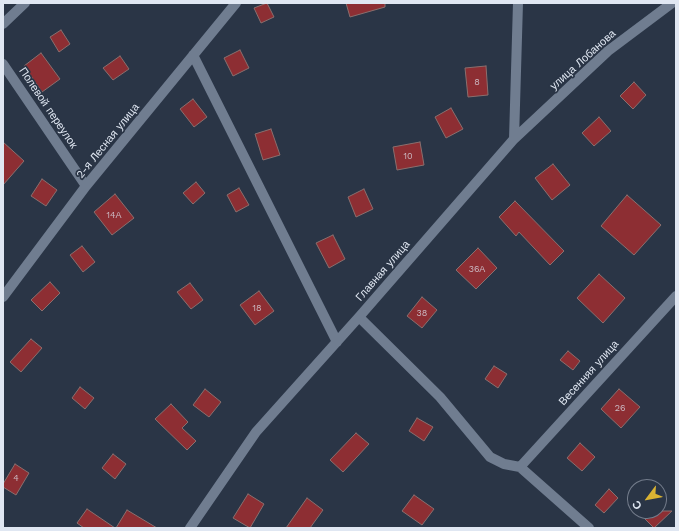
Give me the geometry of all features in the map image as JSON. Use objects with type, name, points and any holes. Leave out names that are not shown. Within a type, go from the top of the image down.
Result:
[{"type":"street","points":[[3,24],[25,3]]},
{"type":"street","name":"2-я Лесная улица","points":[[3,297],[86,186],[236,3]]},
{"type":"street","points":[[514,139],[518,3]]},
{"type":"street","name":"улица Лобанова","points":[[514,139],[608,51],[672,3]]},
{"type":"street","points":[[193,55],[337,342]]},
{"type":"street","name":"Полевой переулок","points":[[3,64],[86,186]]},
{"type":"street","name":"Главная улица","points":[[190,528],[256,432],[337,342],[514,139]]},
{"type":"street","name":"Весенняя улица","points":[[520,467],[676,296]]},
{"type":"street","points":[[359,317],[440,397],[490,457],[504,464],[520,467],[590,528]]},
{"type":"building","points":[[267,3],[274,17],[261,23],[254,8]]},
{"type":"building","points":[[346,3],[385,3],[385,7],[350,17]]},
{"type":"building","points":[[61,30],[70,44],[59,52],[50,37]]},
{"type":"building","points":[[240,50],[249,68],[233,76],[224,58]]},
{"type":"building","points":[[41,53],[60,79],[42,92],[24,66]]},
{"type":"building","points":[[120,56],[129,69],[113,80],[103,68]]},
{"type":"building","points":[[486,66],[488,95],[468,97],[465,68]]},
{"type":"building","points":[[634,82],[646,95],[633,109],[620,96]]},
{"type":"building","points":[[193,99],[207,117],[194,127],[180,109]]},
{"type":"building","points":[[451,108],[463,129],[446,138],[435,117]]},
{"type":"building","points":[[599,117],[611,131],[594,146],[582,133]]},
{"type":"building","points":[[271,129],[280,155],[263,160],[255,134]]},
{"type":"building","points":[[3,142],[24,161],[3,185]]},
{"type":"building","points":[[420,142],[424,165],[397,170],[393,147]]},
{"type":"building","points":[[553,164],[570,185],[552,200],[535,178]]},
{"type":"building","points":[[42,179],[57,190],[46,206],[31,196]]},
{"type":"building","points":[[196,182],[205,193],[193,204],[183,193]]},
{"type":"building","points":[[239,188],[249,205],[236,212],[227,195]]},
{"type":"building","points":[[364,189],[373,209],[356,217],[348,197]]},
{"type":"building","points":[[115,194],[134,218],[112,235],[94,212]]},
{"type":"building","points":[[627,195],[661,225],[634,255],[601,226]]},
{"type":"building","points":[[515,201],[564,251],[550,265],[519,232],[516,236],[499,217]]},
{"type":"building","points":[[333,235],[345,259],[329,268],[316,243]]},
{"type":"building","points":[[82,246],[95,262],[83,272],[70,255]]},
{"type":"building","points":[[478,248],[497,268],[476,289],[456,270]]},
{"type":"building","points":[[599,274],[625,298],[603,323],[577,298]]},
{"type":"building","points":[[50,282],[60,293],[42,311],[31,300]]},
{"type":"building","points":[[190,283],[203,300],[191,309],[177,292]]},
{"type":"building","points":[[259,291],[274,311],[255,325],[240,305]]},
{"type":"building","points":[[422,297],[437,310],[422,328],[407,316]]},
{"type":"building","points":[[31,339],[42,348],[21,372],[10,362]]},
{"type":"building","points":[[568,351],[580,361],[573,370],[560,360]]},
{"type":"building","points":[[494,366],[507,374],[498,388],[485,379]]},
{"type":"building","points":[[80,387],[94,398],[85,409],[72,398]]},
{"type":"building","points":[[205,389],[221,402],[209,417],[193,405]]},
{"type":"building","points":[[619,389],[640,407],[621,428],[601,409]]},
{"type":"building","points":[[171,404],[188,422],[182,428],[196,441],[187,450],[155,419]]},
{"type":"building","points":[[417,418],[433,427],[424,441],[409,431]]},
{"type":"building","points":[[356,433],[369,444],[343,472],[330,460]]},
{"type":"building","points":[[580,443],[595,457],[582,471],[567,458]]},
{"type":"building","points":[[113,454],[126,464],[115,479],[102,468]]},
{"type":"building","points":[[15,464],[29,473],[16,495],[3,487],[3,484]]},
{"type":"building","points":[[609,489],[618,498],[604,513],[595,505]]},
{"type":"building","points":[[248,494],[264,504],[250,528],[233,518]]},
{"type":"building","points":[[414,495],[434,509],[422,525],[402,511]]},
{"type":"building","points":[[307,498],[323,510],[310,528],[286,528]]},
{"type":"building","points":[[87,509],[115,528],[84,528],[77,523]]},
{"type":"building","points":[[127,510],[157,528],[116,528]]},
{"type":"building","points":[[667,511],[672,511],[667,516]]},
{"type":"building","points":[[645,519],[664,519],[654,528]]}]
